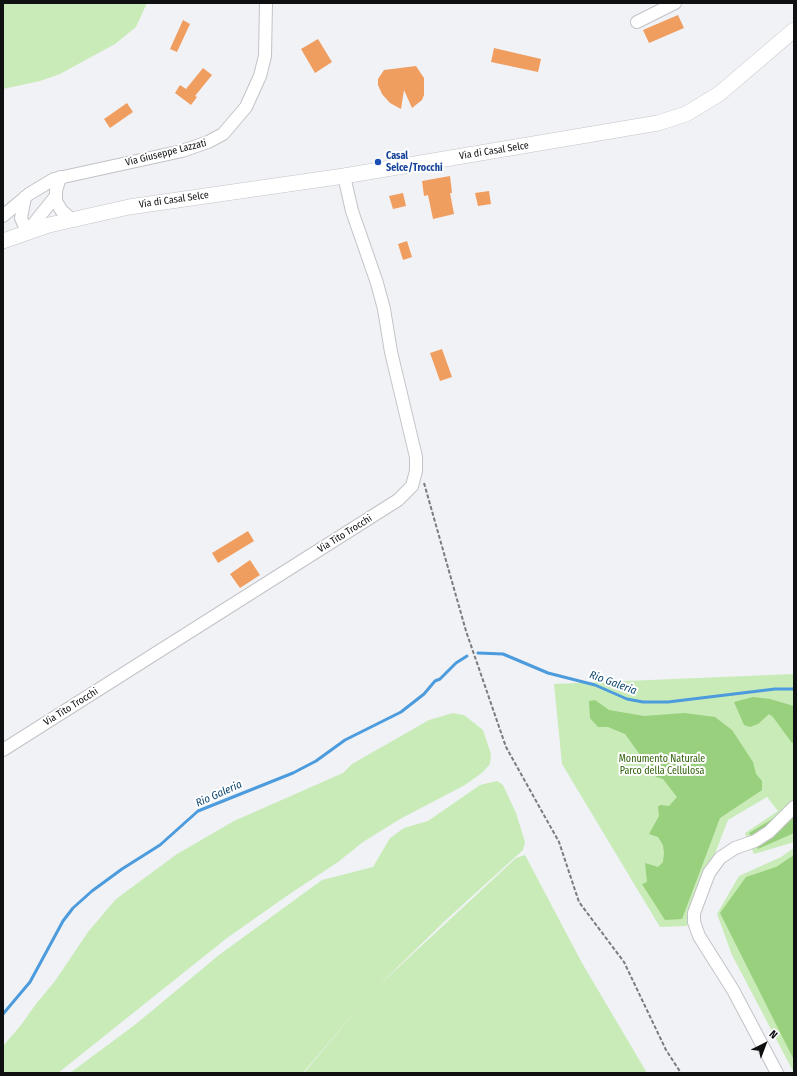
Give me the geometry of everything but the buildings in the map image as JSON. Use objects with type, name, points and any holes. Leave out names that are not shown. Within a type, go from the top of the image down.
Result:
[{"type":"main road","name":"Via di Casal Selce","points":[[3,241],[71,219],[129,206],[344,176],[667,121],[694,110],[719,94],[794,30]]},
{"type":"street","name":"Via Giuseppe Lazzati","points":[[3,216],[25,196],[45,183],[60,177],[188,149],[208,142],[223,134],[242,113],[259,80],[264,56],[266,3]]},
{"type":"street","points":[[637,22],[675,3]]},
{"type":"street","name":"Via Tito Trocchi","points":[[3,750],[398,500],[412,486],[416,471],[414,448],[391,352],[384,309],[376,277],[352,211],[344,176]]},
{"type":"street","points":[[25,196],[21,218],[27,232],[55,197],[60,177]]},
{"type":"street","points":[[55,197],[59,208],[71,219]]},
{"type":"street","points":[[777,1073],[733,990],[699,936],[694,922],[694,913],[709,873],[720,858],[735,848],[764,835],[794,807]]},
{"type":"path","points":[[423,478],[466,631],[483,685],[509,754],[550,824],[563,850],[579,902],[624,962],[666,1050],[681,1073]]},
{"type":"green space","points":[[3,3],[147,3],[136,27],[115,44],[60,74],[40,81],[3,89]]},
{"type":"green space","name":"Monumento Naturale Parco della Cellulosa","points":[[794,674],[794,842],[754,854],[745,833],[778,811],[767,797],[728,820],[687,926],[660,927],[562,764],[554,684]]},
{"type":"green space","points":[[753,697],[770,699],[794,706],[794,742],[792,743],[773,717],[769,714],[758,724],[750,727],[744,725],[734,702]]},
{"type":"green space","points":[[595,700],[609,710],[644,716],[684,713],[715,717],[732,730],[753,762],[756,774],[762,781],[762,790],[720,818],[682,919],[665,920],[642,884],[647,882],[645,863],[658,867],[663,862],[663,845],[658,837],[649,834],[659,816],[658,807],[660,805],[669,806],[677,797],[663,779],[656,777],[625,734],[608,727],[598,727],[590,718],[589,701]]},
{"type":"green space","points":[[453,713],[464,715],[483,730],[491,754],[490,764],[483,772],[465,785],[400,819],[363,842],[338,862],[227,938],[58,1073],[3,1073],[3,1046],[55,981],[88,932],[116,899],[177,854],[234,821],[343,773],[352,764],[429,720]]},
{"type":"green space","points":[[497,781],[503,785],[516,813],[525,842],[523,850],[447,919],[375,989],[516,858],[525,855],[582,963],[647,1073],[304,1073],[363,1002],[303,1073],[70,1073],[136,1024],[219,955],[322,880],[373,867],[390,838],[404,828],[428,821],[480,785]]},
{"type":"green space","points":[[794,806],[794,833],[758,849],[749,833]]},
{"type":"green space","points":[[794,848],[794,1073],[732,955],[717,914],[739,876],[781,857]]},
{"type":"green space","points":[[794,855],[794,1060],[720,913],[746,877],[776,867]]},
{"type":"waterway","name":"Rio Galeria","points":[[478,653],[503,654],[548,673],[595,685],[627,699],[643,702],[668,702],[775,689],[794,689]]},
{"type":"waterway","name":"Rio Galeria","points":[[3,1014],[30,982],[63,921],[73,908],[92,891],[122,869],[160,845],[198,811],[293,773],[316,761],[345,740],[401,712],[424,694],[435,681],[440,679],[456,663],[467,656]]},
{"type":"place","name":"Casal Selce/Trocchi","points":[[378,162]]}]
